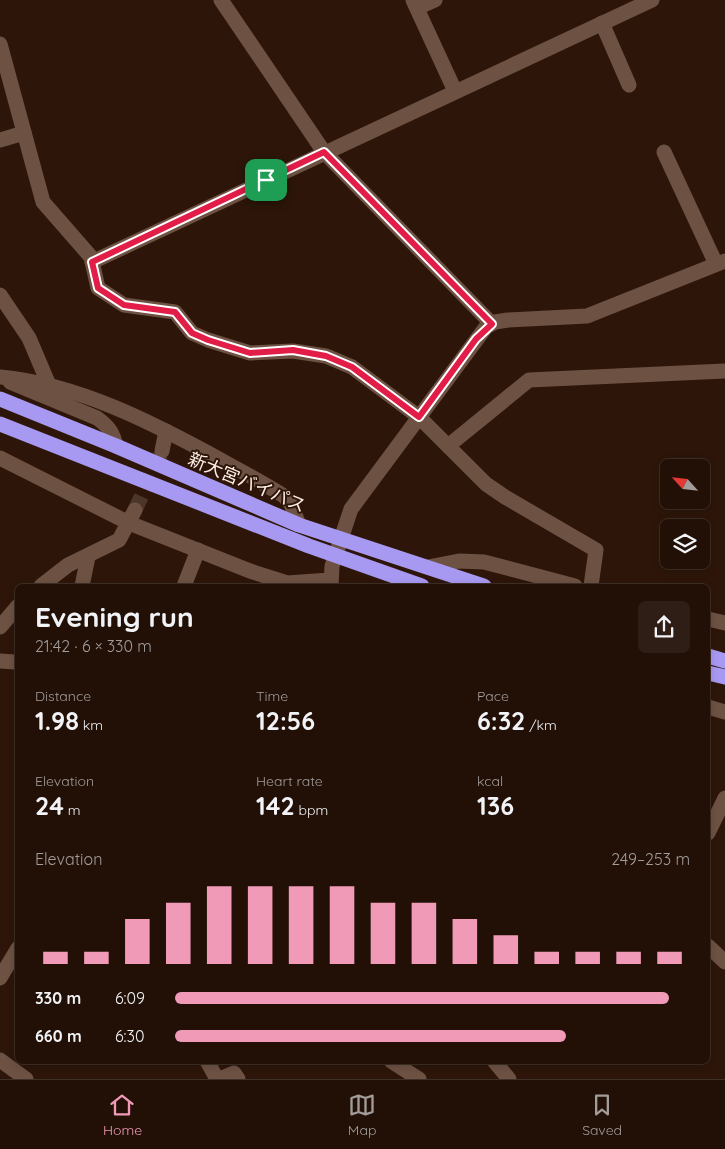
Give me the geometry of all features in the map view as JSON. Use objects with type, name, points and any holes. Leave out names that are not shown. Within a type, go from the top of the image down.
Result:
[{"type":"highway","name":"新大宮バイパス","points":[[0,399],[116,446],[299,525],[478,584]]},
{"type":"highway","name":"新大宮バイパス","points":[[0,424],[335,556],[416,584]]},
{"type":"highway","points":[[710,657],[725,661]]},
{"type":"highway","points":[[710,674],[725,677]]},
{"type":"street","points":[[221,0],[324,152],[492,324]]},
{"type":"street","points":[[435,0],[415,4],[455,91]]},
{"type":"street","points":[[92,262],[652,0]]},
{"type":"street","points":[[602,23],[629,85]]},
{"type":"street","points":[[0,44],[44,202],[91,257],[98,288],[124,305],[175,312],[192,333],[208,340],[250,353],[293,350],[326,356],[352,367],[419,417],[486,484],[596,550],[591,584]]},
{"type":"street","points":[[0,140],[24,133]]},
{"type":"street","points":[[0,458],[132,517],[198,550],[287,583],[330,583],[335,556],[351,509],[476,339],[492,324],[508,320],[587,316],[721,262],[664,152]]},
{"type":"street","points":[[0,295],[29,338],[49,384]]},
{"type":"street","points":[[448,446],[529,380],[725,371]]},
{"type":"street","points":[[0,377],[49,384],[131,415],[166,431],[284,496],[291,504],[299,525]]},
{"type":"street","points":[[0,377],[97,418],[108,426],[114,436],[116,446]]},
{"type":"street","points":[[162,451],[166,431]]},
{"type":"street","points":[[44,584],[68,565],[88,557],[119,540],[132,517]]},
{"type":"street","points":[[185,584],[198,550]]},
{"type":"street","points":[[82,584],[88,557]]},
{"type":"street","points":[[428,567],[459,561],[484,562],[567,584]]},
{"type":"street","points":[[0,627],[15,610]]},
{"type":"street","points":[[710,619],[725,623]]},
{"type":"street","points":[[710,708],[725,712]]},
{"type":"street","points":[[710,829],[725,798]]},
{"type":"street","points":[[710,948],[725,962]]},
{"type":"street","points":[[0,978],[15,953]]},
{"type":"street","points":[[0,1060],[26,1079]]},
{"type":"street","points":[[208,1064],[219,1079],[234,1073],[238,1079]]},
{"type":"street","points":[[396,1064],[419,1079]]},
{"type":"street","points":[[496,1064],[509,1079]]},
{"type":"tunnel","points":[[135,510],[162,452]]},
{"type":"route","points":[[324,152],[492,324],[486,327],[476,339],[419,417],[352,367],[326,356],[293,350],[250,353],[192,333],[175,312],[124,305],[98,288],[92,262],[266,180],[324,152]]}]
